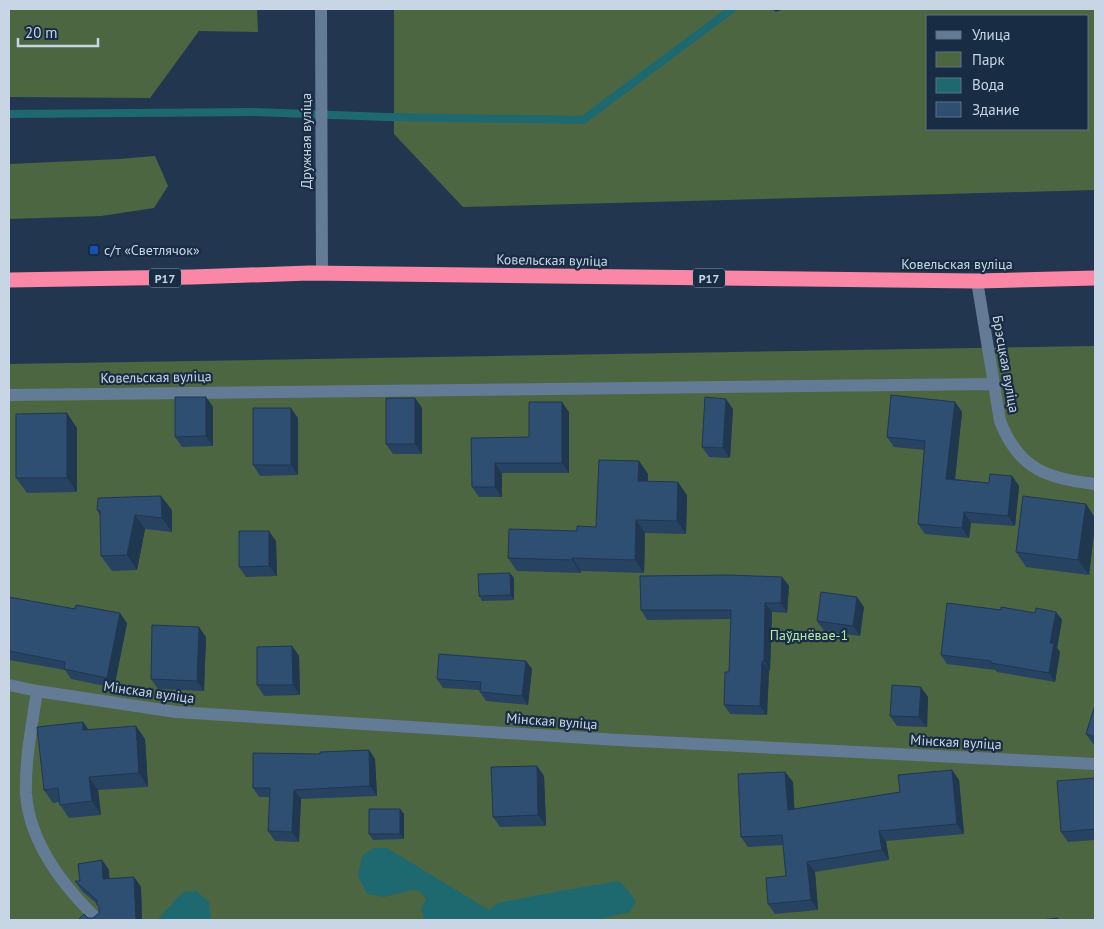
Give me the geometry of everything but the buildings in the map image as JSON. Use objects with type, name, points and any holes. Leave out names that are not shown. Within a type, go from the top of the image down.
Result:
[{"type":"highway","name":"Ковельская вуліца","points":[[9,280],[322,274],[977,281],[1095,278]]},
{"type":"street","name":"Дружная вуліца","points":[[321,9],[322,274]]},
{"type":"street","name":"Брэсцкая вуліца","points":[[977,281],[1000,421],[1005,434],[1014,448],[1037,470],[1069,481],[1095,484]]},
{"type":"street","name":"Ковельская вуліца","points":[[9,395],[994,384]]},
{"type":"street","name":"Мінская вуліца","points":[[9,685],[176,712],[618,740],[1095,764]]},
{"type":"street","points":[[37,691],[27,769],[26,794],[31,820],[40,844],[54,868],[98,920]]},
{"type":"green space","points":[[9,9],[257,9],[258,32],[199,31],[150,98],[9,97]]},
{"type":"green space","points":[[394,9],[772,9],[776,12],[784,9],[1095,9],[1095,190],[463,207],[394,134]]},
{"type":"green space","points":[[155,156],[168,186],[154,208],[101,216],[9,219],[9,164]]},
{"type":"green space","name":"Паўднёвае-1","points":[[1095,346],[1095,920],[9,920],[9,364]]},
{"type":"water","points":[[374,848],[387,848],[489,910],[498,903],[619,881],[636,901],[630,912],[596,920],[425,920],[421,909],[426,899],[421,892],[413,890],[384,897],[367,894],[358,876],[362,856]]},
{"type":"water","points":[[196,891],[209,902],[211,920],[157,920],[183,892]]},
{"type":"waterway","points":[[9,114],[253,112],[387,117],[583,120],[732,9]]},
{"type":"place","name":"с/т «Светлячок»","points":[[94,250]]}]
